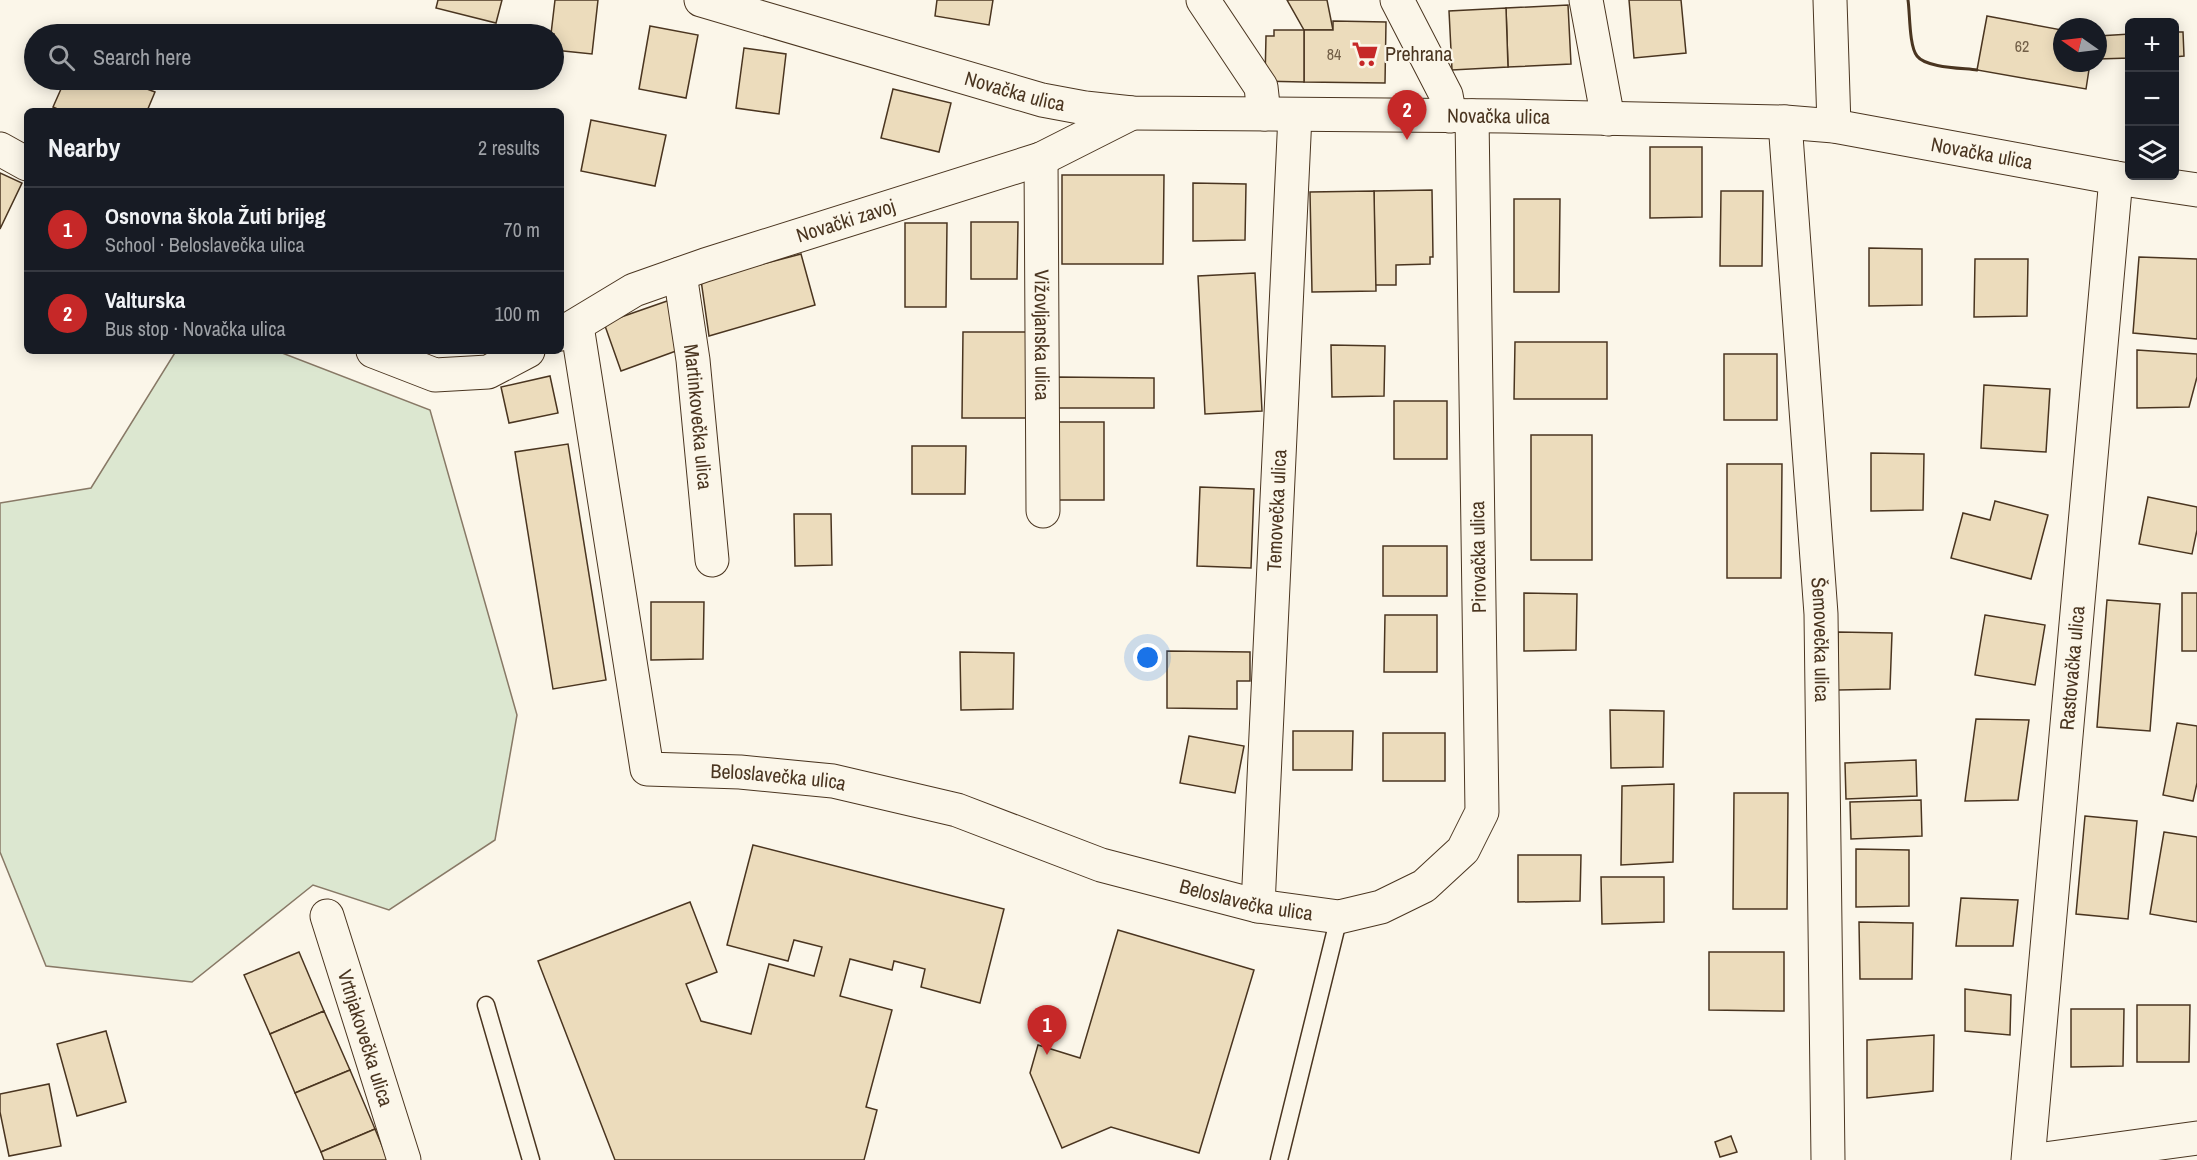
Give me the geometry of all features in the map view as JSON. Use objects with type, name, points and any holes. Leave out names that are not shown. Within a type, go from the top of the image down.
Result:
[{"type":"street","name":"Novačka ulica","points":[[701,0],[1042,100],[1085,108],[1132,113],[1785,122],[1834,126],[2116,178],[2197,190]]},
{"type":"street","name":"Temovečka ulica","points":[[1203,0],[1280,115],[1258,906]]},
{"type":"street","name":"Pirovačka ulica","points":[[1340,918],[1381,907],[1424,886],[1463,849],[1482,812],[1461,116],[1446,95],[1397,0]]},
{"type":"street","points":[[1586,0],[1608,119]]},
{"type":"street","points":[[1830,0],[1834,126]]},
{"type":"street","name":"Novački zavoj","points":[[569,330],[634,290],[1041,159],[1132,113]]},
{"type":"street","name":"Šemovečka ulica","points":[[1785,122],[1821,614],[1828,1160]]},
{"type":"street","points":[[0,149],[24,162]]},
{"type":"street","name":"Vižovljanska ulica","points":[[1041,159],[1042,511]]},
{"type":"street","name":"Rastovačka ulica","points":[[2028,1160],[2116,178]]},
{"type":"street","name":"Martinkovečka ulica","points":[[680,274],[693,360],[712,560]]},
{"type":"street","name":"Beloslavečka ulica","points":[[569,330],[647,769],[740,772],[833,781],[957,810],[1101,865],[1258,906],[1340,918]]},
{"type":"street","points":[[381,354],[435,375],[488,372],[522,354]]},
{"type":"street","name":"Vrtnjakovečka ulica","points":[[327,916],[404,1160]]},
{"type":"street","points":[[2037,1160],[2197,1138]]},
{"type":"lane","points":[[1279,1160],[1340,918]]},
{"type":"lane","points":[[486,1005],[531,1160]]},
{"type":"green space","points":[[174,354],[285,354],[430,410],[517,715],[495,840],[389,910],[313,885],[192,982],[46,966],[0,852],[0,503],[91,488]]},
{"type":"building","points":[[438,0],[502,0],[496,23],[436,8]]},
{"type":"building","points":[[555,0],[598,0],[592,54],[564,51],[564,24],[552,24]]},
{"type":"building","points":[[937,0],[993,0],[989,25],[935,16]]},
{"type":"building","points":[[1287,0],[1327,0],[1333,30],[1304,30]]},
{"type":"building","points":[[1629,0],[1681,0],[1686,53],[1634,58]]},
{"type":"building","points":[[1568,5],[1571,64],[1508,67],[1506,8]]},
{"type":"building","points":[[1506,8],[1508,67],[1452,70],[1449,11]]},
{"type":"building","points":[[1987,16],[2053,28],[2053,72],[2089,72],[2086,89],[1977,70]]},
{"type":"building","points":[[1333,21],[1386,22],[1385,83],[1304,82],[1304,30],[1333,30]]},
{"type":"building","points":[[650,26],[698,35],[686,98],[639,89]]},
{"type":"building","points":[[1274,30],[1304,30],[1304,82],[1265,81],[1266,36],[1274,36]]},
{"type":"building","points":[[2179,32],[2183,32],[2184,56],[2179,56]]},
{"type":"building","points":[[2125,34],[2125,58],[2107,59],[2107,35]]},
{"type":"building","points":[[744,48],[786,54],[779,114],[736,108]]},
{"type":"building","points":[[893,89],[951,103],[939,152],[881,138]]},
{"type":"building","points":[[61,90],[150,90],[155,92],[148,108],[53,107]]},
{"type":"building","points":[[591,120],[666,135],[655,186],[581,171]]},
{"type":"building","points":[[1650,147],[1702,147],[1702,217],[1650,218]]},
{"type":"building","points":[[0,173],[22,183],[0,229]]},
{"type":"building","points":[[1062,175],[1164,175],[1163,264],[1062,264]]},
{"type":"building","points":[[1193,183],[1246,184],[1245,240],[1193,241]]},
{"type":"building","points":[[1432,190],[1433,257],[1430,257],[1430,264],[1396,265],[1396,285],[1375,285],[1374,191]]},
{"type":"building","points":[[1374,191],[1376,291],[1312,292],[1310,192]]},
{"type":"building","points":[[1721,191],[1763,191],[1762,266],[1720,266]]},
{"type":"building","points":[[1514,199],[1560,199],[1559,292],[1514,292]]},
{"type":"building","points":[[971,222],[1018,222],[1017,279],[971,279]]},
{"type":"building","points":[[905,223],[947,223],[946,307],[905,307]]},
{"type":"building","points":[[1869,248],[1922,249],[1922,305],[1869,306]]},
{"type":"building","points":[[801,254],[815,305],[709,336],[701,280]]},
{"type":"building","points":[[2139,257],[2197,259],[2197,339],[2133,333]]},
{"type":"building","points":[[1975,259],[2028,259],[2027,316],[1974,317]]},
{"type":"building","points":[[1255,273],[1262,411],[1205,414],[1198,276]]},
{"type":"building","points":[[670,300],[687,347],[621,371],[604,323]]},
{"type":"building","points":[[963,332],[1029,332],[1028,418],[962,418]]},
{"type":"building","points":[[1515,342],[1607,342],[1607,399],[1514,399]]},
{"type":"building","points":[[1331,345],[1385,346],[1384,396],[1332,397]]},
{"type":"building","points":[[2137,350],[2197,354],[2197,377],[2189,407],[2137,408]]},
{"type":"building","points":[[1724,354],[1777,354],[1777,420],[1724,420]]},
{"type":"building","points":[[550,376],[558,413],[509,423],[501,387]]},
{"type":"building","points":[[1057,377],[1154,378],[1154,408],[1057,408]]},
{"type":"building","points":[[1984,385],[2050,389],[2046,452],[1981,448]]},
{"type":"building","points":[[1394,401],[1447,401],[1447,459],[1394,459]]},
{"type":"building","points":[[1054,422],[1104,422],[1104,500],[1054,500]]},
{"type":"building","points":[[1531,435],[1592,435],[1592,560],[1531,560]]},
{"type":"building","points":[[568,444],[606,680],[553,689],[515,452]]},
{"type":"building","points":[[912,446],[966,446],[965,494],[912,494]]},
{"type":"building","points":[[1871,453],[1924,454],[1923,510],[1871,511]]},
{"type":"building","points":[[1727,464],[1782,464],[1781,578],[1727,578]]},
{"type":"building","points":[[1200,487],[1254,489],[1251,568],[1197,566]]},
{"type":"building","points":[[2148,497],[2197,507],[2197,530],[2192,554],[2139,544]]},
{"type":"building","points":[[1995,501],[2048,515],[2031,579],[1951,558],[1963,513],[1990,520]]},
{"type":"building","points":[[794,514],[831,514],[832,565],[795,566]]},
{"type":"building","points":[[1383,546],[1447,546],[1447,596],[1383,596]]},
{"type":"building","points":[[1524,593],[1577,594],[1576,650],[1524,651]]},
{"type":"building","points":[[2182,593],[2197,593],[2197,651],[2182,651]]},
{"type":"building","points":[[2107,600],[2160,604],[2150,731],[2097,727]]},
{"type":"building","points":[[651,602],[704,602],[703,659],[651,660]]},
{"type":"building","points":[[1385,615],[1437,615],[1437,672],[1384,672]]},
{"type":"building","points":[[1985,615],[2045,625],[2035,685],[1975,675]]},
{"type":"building","points":[[1838,632],[1892,633],[1890,689],[1838,690]]},
{"type":"building","points":[[1167,651],[1250,652],[1250,681],[1237,681],[1237,709],[1167,708]]},
{"type":"building","points":[[960,652],[1014,653],[1013,709],[961,710]]},
{"type":"building","points":[[1610,710],[1664,711],[1663,767],[1611,768]]},
{"type":"building","points":[[1976,719],[2029,720],[2018,800],[1965,801]]},
{"type":"building","points":[[2177,723],[2197,726],[2197,783],[2193,801],[2163,795]]},
{"type":"building","points":[[1293,731],[1353,731],[1352,770],[1293,770]]},
{"type":"building","points":[[1383,733],[1445,733],[1445,781],[1383,781]]},
{"type":"building","points":[[1189,736],[1244,746],[1235,793],[1180,783]]},
{"type":"building","points":[[1916,760],[1917,796],[1846,799],[1845,763]]},
{"type":"building","points":[[1674,784],[1673,862],[1621,865],[1622,786]]},
{"type":"building","points":[[1734,793],[1788,793],[1787,909],[1733,909]]},
{"type":"building","points":[[1921,800],[1922,836],[1851,839],[1850,802]]},
{"type":"building","points":[[2085,816],[2137,821],[2128,919],[2076,914]]},
{"type":"building","points":[[2164,832],[2197,837],[2197,922],[2150,914]]},
{"type":"building","points":[[753,845],[1004,909],[980,1003],[921,987],[925,969],[894,961],[892,970],[850,959],[840,996],[892,1010],[866,1107],[877,1110],[864,1160],[615,1160],[538,961],[690,902],[717,972],[686,984],[701,1021],[751,1034],[769,964],[814,976],[822,947],[794,940],[788,961],[727,945]]},
{"type":"building","points":[[1856,849],[1909,850],[1909,906],[1856,907]]},
{"type":"building","points":[[1518,855],[1581,855],[1580,901],[1518,902]]},
{"type":"building","points":[[1601,877],[1664,877],[1664,922],[1602,924]]},
{"type":"building","points":[[1961,898],[2018,900],[2013,946],[1956,946]]},
{"type":"building","points":[[1859,922],[1913,923],[1912,979],[1860,979]]},
{"type":"building","points":[[1118,930],[1254,970],[1199,1153],[1111,1127],[1062,1148],[1030,1073],[1038,1045],[1080,1058]]},
{"type":"building","points":[[299,952],[324,1011],[270,1034],[244,975]]},
{"type":"building","points":[[1709,952],[1784,952],[1784,1011],[1709,1010]]},
{"type":"building","points":[[1965,989],[2011,995],[2010,1035],[1965,1031]]},
{"type":"building","points":[[2137,1005],[2190,1005],[2189,1062],[2137,1062]]},
{"type":"building","points":[[2071,1009],[2124,1009],[2123,1066],[2071,1067]]},
{"type":"building","points":[[324,1011],[350,1070],[295,1093],[270,1034]]},
{"type":"building","points":[[106,1031],[126,1102],[77,1116],[57,1044]]},
{"type":"building","points":[[1934,1035],[1933,1091],[1867,1098],[1867,1040]]},
{"type":"building","points":[[350,1070],[375,1129],[321,1152],[295,1093]]},
{"type":"building","points":[[49,1084],[61,1146],[9,1156],[0,1112],[0,1094]]},
{"type":"building","points":[[375,1129],[388,1160],[324,1160],[321,1152]]},
{"type":"building","points":[[1731,1136],[1737,1152],[1720,1157],[1715,1142]]},
{"type":"wall","points":[[1908,0],[1911,37],[1917,56],[1936,65],[1977,70]]},
{"type":"place","name":"Prehrana","points":[[1365,54]]},
{"type":"place","name":"Valturska","points":[[1407,140]]},
{"type":"place","name":"Osnovna škola Žuti brijeg","points":[[1047,1055]]}]
